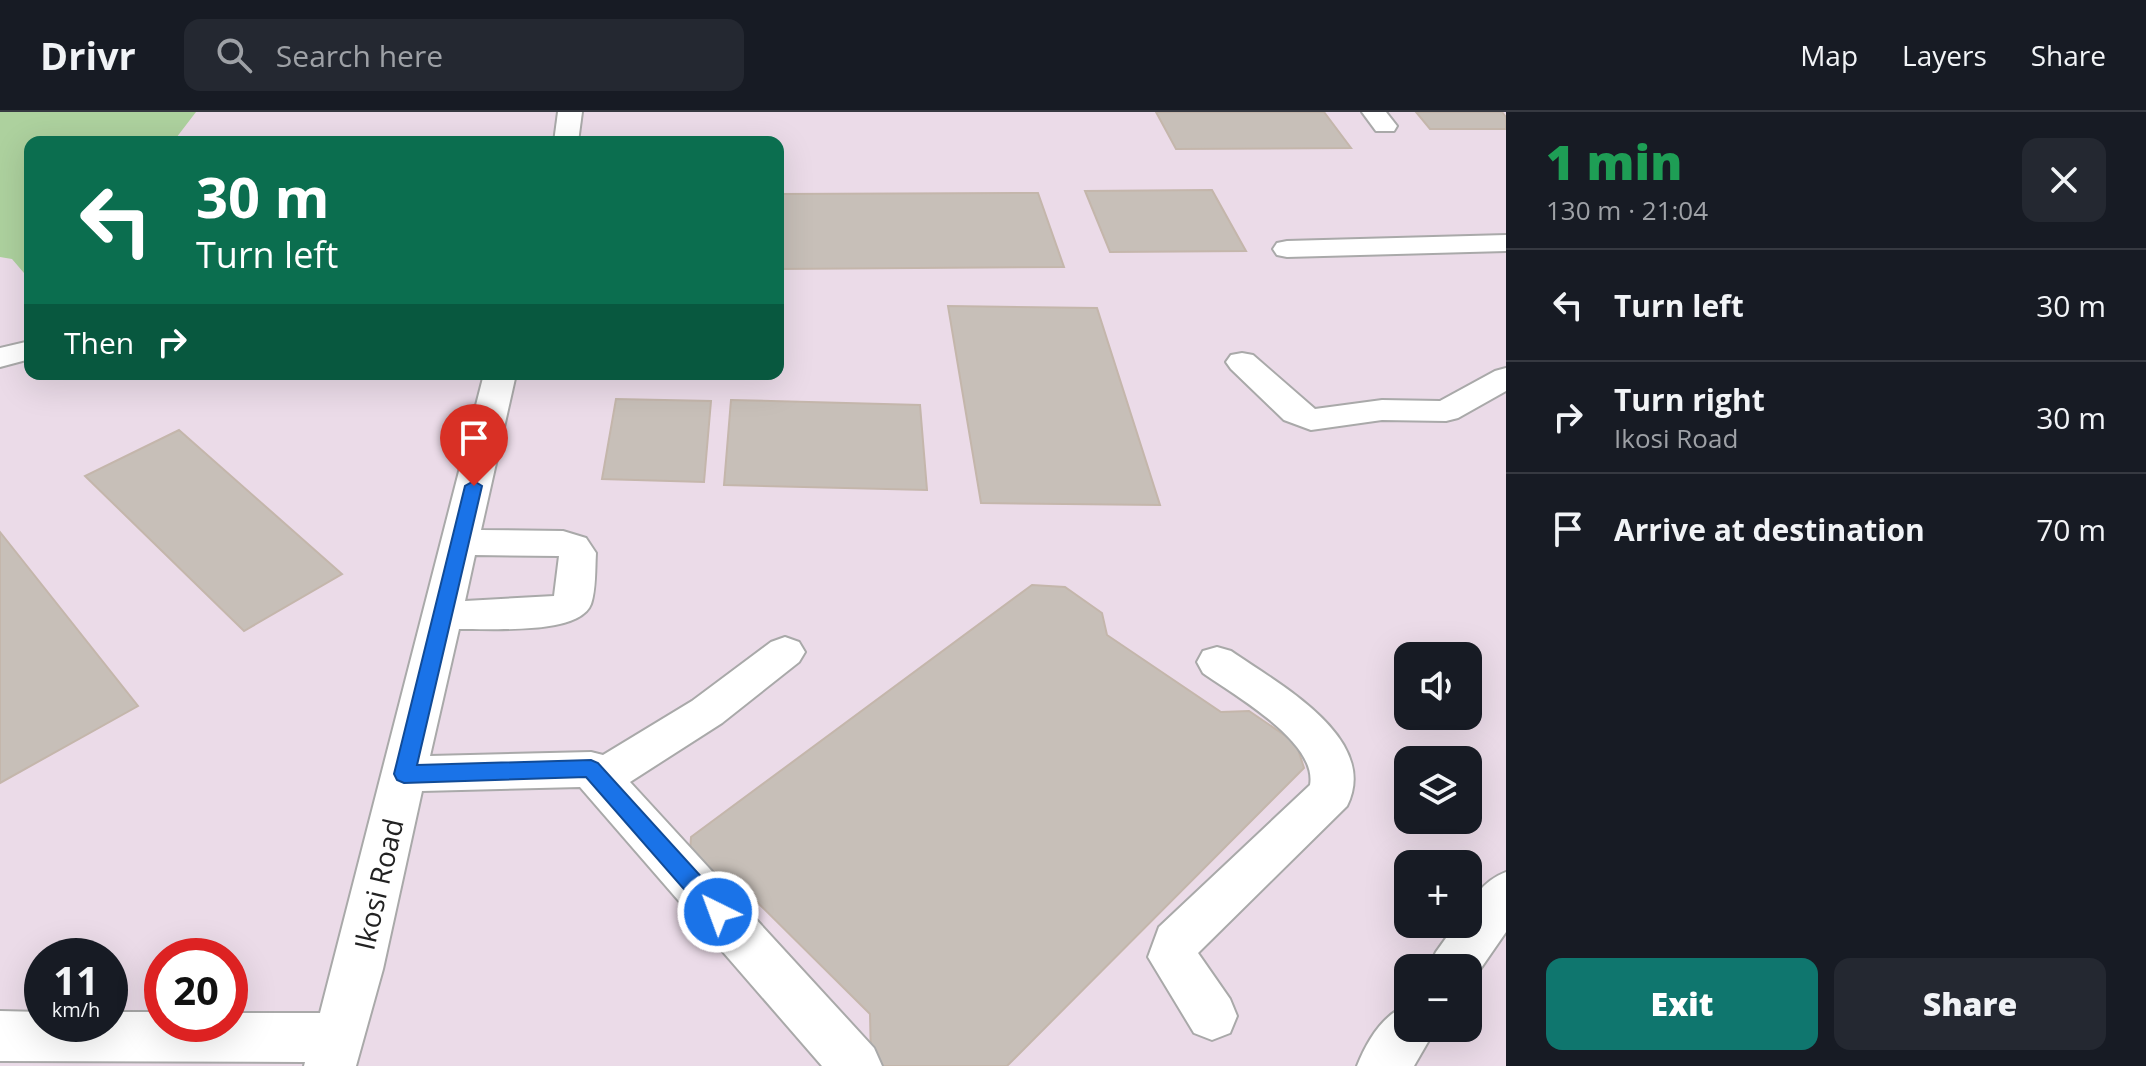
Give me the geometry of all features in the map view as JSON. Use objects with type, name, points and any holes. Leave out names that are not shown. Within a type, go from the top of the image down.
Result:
[{"type":"street","points":[[567,136],[570,112]]},
{"type":"street","points":[[1287,249],[1506,243]]},
{"type":"street","points":[[0,358],[24,352]]},
{"type":"street","points":[[1242,362],[1296,413],[1311,420],[1382,410],[1446,411],[1506,378]]},
{"type":"street","name":"Ikosi Road","points":[[334,1052],[358,969],[499,380]]},
{"type":"street","points":[[442,616],[557,612],[572,603],[578,553],[573,547],[563,544],[460,542]]},
{"type":"street","points":[[600,779],[707,712],[785,652]]},
{"type":"street","points":[[1212,1016],[1172,957],[1176,942],[1331,793],[1334,770],[1323,748],[1295,719],[1217,662]]},
{"type":"street","points":[[404,774],[591,769],[856,1066]]},
{"type":"street","points":[[1463,954],[1506,893]]},
{"type":"street","points":[[0,1036],[334,1052]]},
{"type":"street","points":[[1383,1066],[1400,1042]]},
{"type":"shaded area","points":[[0,112],[1506,112],[1506,1066],[0,1066]]},
{"type":"green space","points":[[0,112],[196,112],[178,136],[24,136],[24,273],[12,259],[0,257]]},
{"type":"building","points":[[1156,112],[1324,112],[1351,148],[1176,149]]},
{"type":"building","points":[[1416,112],[1502,112],[1506,117],[1506,129],[1430,129]]},
{"type":"building","points":[[1212,190],[1246,251],[1110,252],[1085,191]]},
{"type":"building","points":[[1038,193],[1064,267],[784,269],[784,194]]},
{"type":"building","points":[[948,306],[1097,308],[1160,505],[981,503]]},
{"type":"building","points":[[616,399],[711,401],[704,482],[602,479]]},
{"type":"building","points":[[731,400],[920,405],[927,490],[724,485]]},
{"type":"building","points":[[179,430],[342,574],[244,631],[85,476]]},
{"type":"building","points":[[0,532],[138,706],[0,783]]},
{"type":"building","points":[[1032,585],[1065,587],[1102,613],[1107,635],[1221,712],[1249,711],[1296,743],[1304,768],[1007,1066],[877,1066],[871,1060],[870,1014],[757,902],[722,900],[689,869],[691,837]]},
{"type":"route","points":[[474,486],[404,774],[591,769],[718,912]]}]
